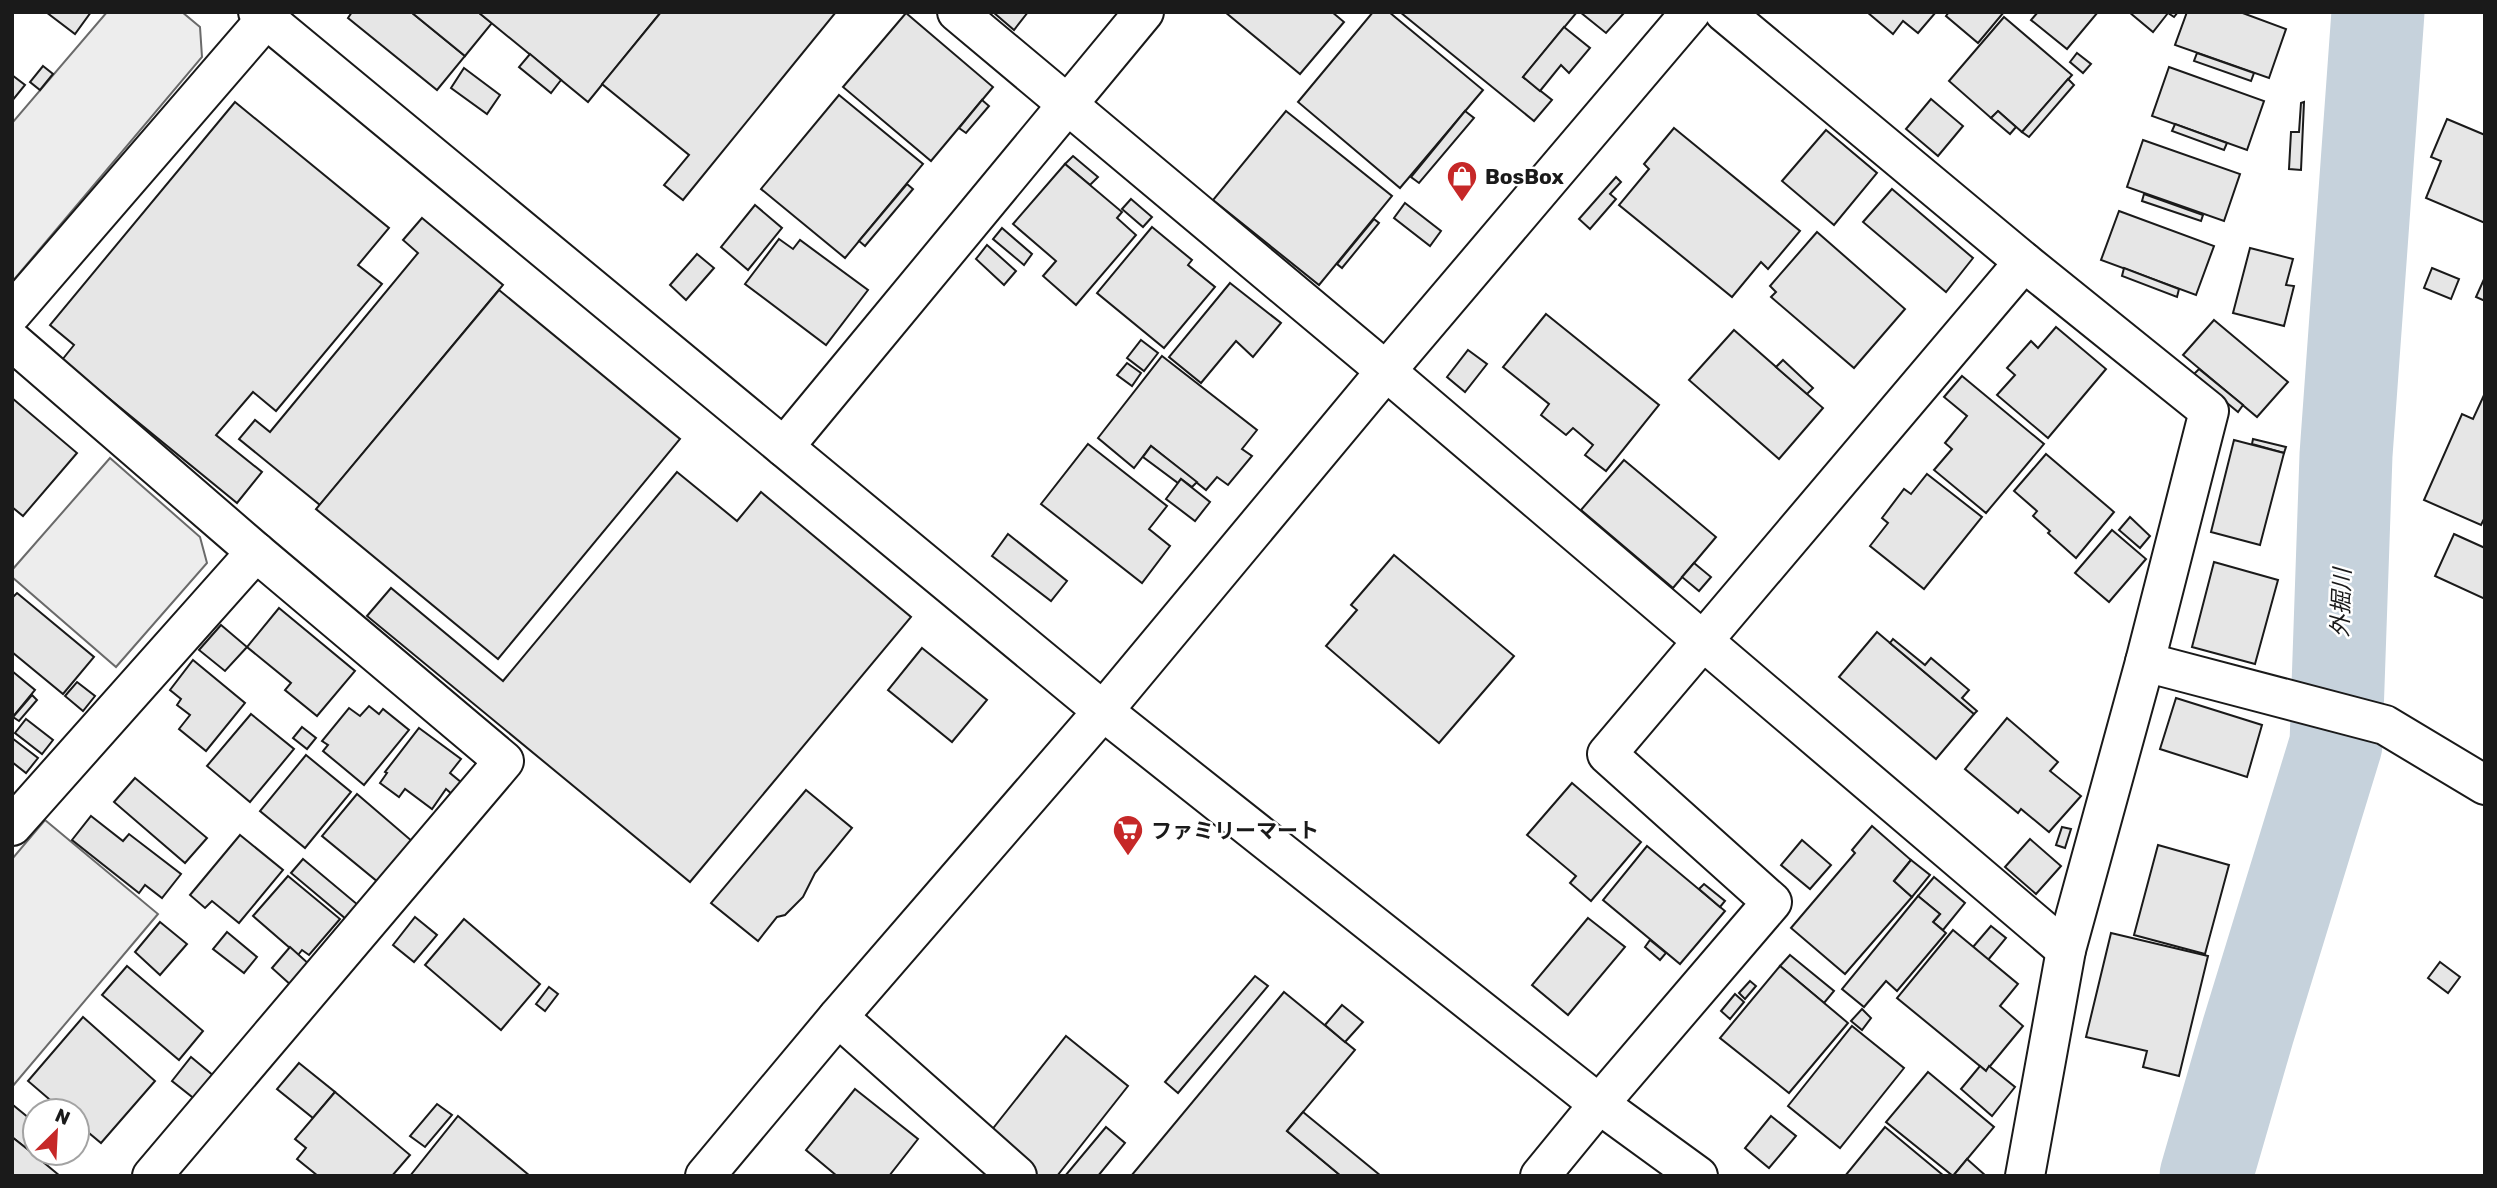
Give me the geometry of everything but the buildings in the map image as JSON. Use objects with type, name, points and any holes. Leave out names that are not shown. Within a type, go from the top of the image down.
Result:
[{"type":"street","points":[[957,12],[1385,371],[2066,950]]},
{"type":"street","points":[[784,447],[1144,12]]},
{"type":"street","points":[[705,1176],[838,1017],[1103,711],[1385,371],[1691,12]]},
{"type":"street","points":[[1724,12],[2024,262],[2209,411],[2145,662],[2066,950],[2025,1176]]},
{"type":"street","points":[[12,313],[262,16],[1103,711],[1598,1104],[1698,1176]]},
{"type":"street","points":[[1540,1176],[1598,1104],[1772,902],[1607,754],[2024,262]]},
{"type":"street","points":[[12,341],[503,761],[152,1176]]},
{"type":"street","points":[[12,826],[256,552]]},
{"type":"street","points":[[2145,662],[2385,725],[2485,785]]},
{"type":"street","points":[[838,1017],[1017,1176]]},
{"type":"shaded area","points":[[107,12],[182,12],[200,27],[202,57],[12,282],[12,123]]},
{"type":"shaded area","points":[[110,458],[200,537],[207,563],[116,667],[12,577],[12,570]]},
{"type":"shaded area","points":[[45,820],[158,914],[12,1087],[12,859]]},
{"type":"waterway","name":"外掘川","points":[[2206,1176],[2336,744],[2346,455],[2378,12]]},
{"type":"place","name":"BosBox","points":[[1462,203]]},
{"type":"place","name":"ファミリーマート","points":[[1128,857]]}]
